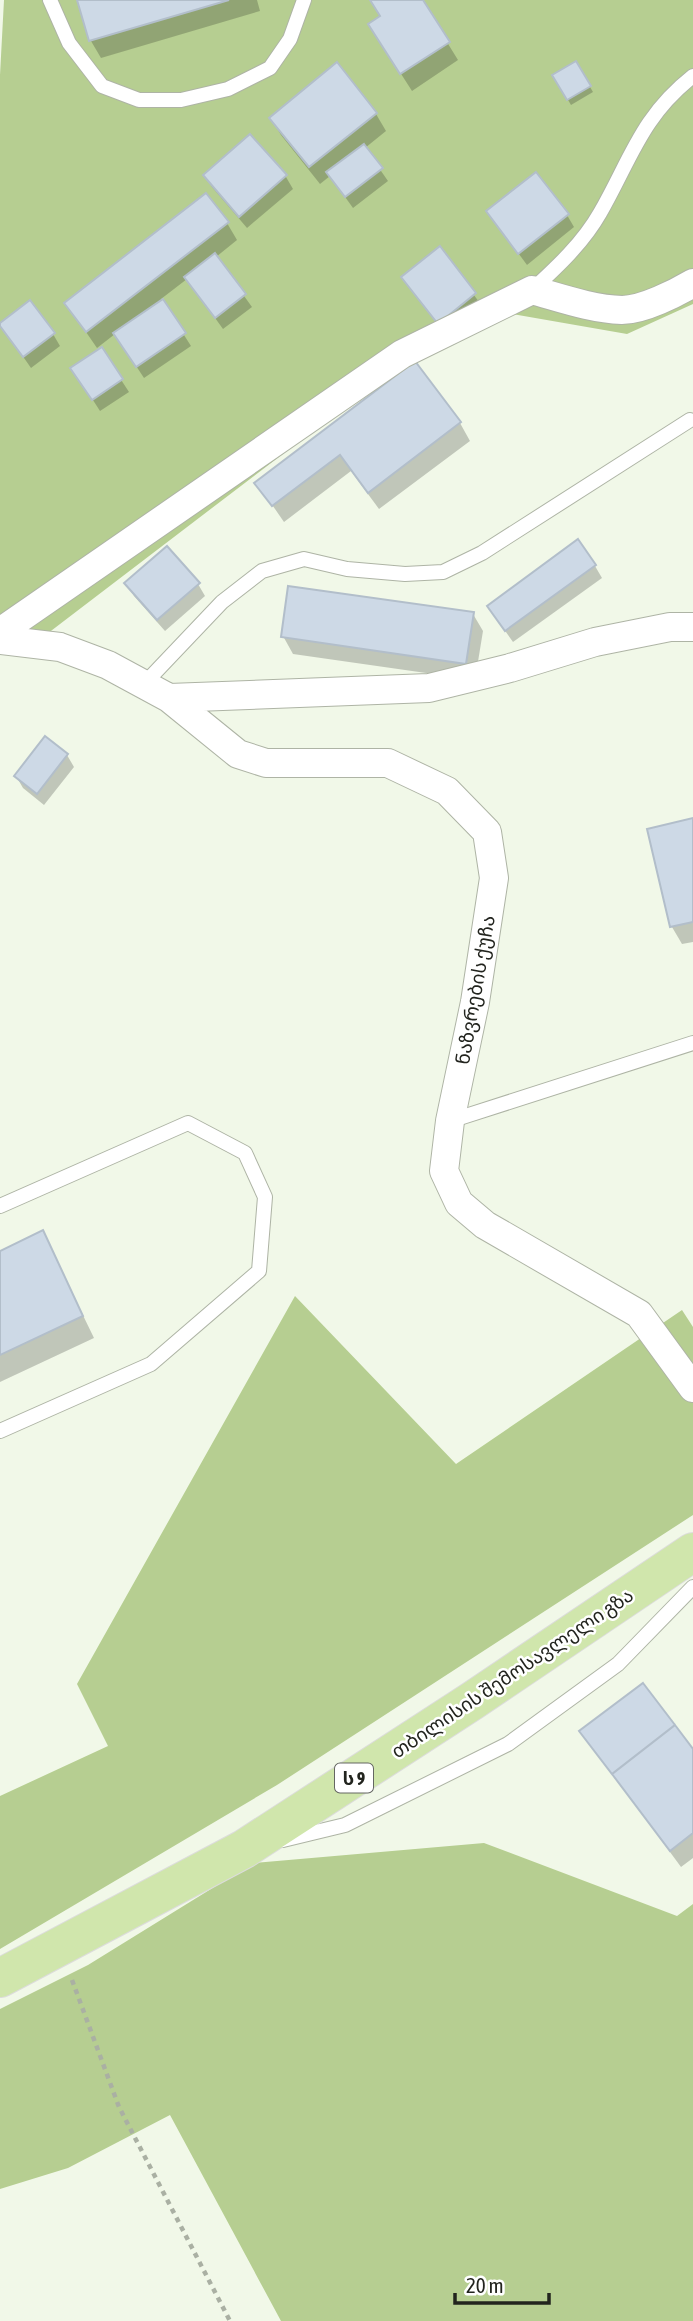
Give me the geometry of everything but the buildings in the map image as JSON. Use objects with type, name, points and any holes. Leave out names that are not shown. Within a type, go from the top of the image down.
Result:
[{"type":"highway","name":"თბილისის შემოსავლელი გზა","points":[[0,1978],[244,1849],[472,1702],[693,1552]]},
{"type":"street","points":[[0,632],[402,354],[532,290],[575,302],[624,310],[670,297],[693,283]]},
{"type":"street","points":[[169,698],[429,688],[510,668],[596,642],[681,627],[693,606]]},
{"type":"street","name":"ნაზვრების ქუჩა","points":[[0,640],[60,646],[108,665],[169,698],[238,754],[266,764],[388,763],[447,791],[487,832],[494,878],[475,1002],[450,1121],[444,1171],[459,1203],[485,1225],[639,1314],[693,1388]]},
{"type":"lane","points":[[50,0],[69,43],[102,86],[139,100],[181,100],[228,89],[270,68],[290,39],[304,0]]},
{"type":"lane","points":[[532,290],[570,254],[599,215],[629,153],[657,110],[693,76]]},
{"type":"lane","points":[[145,683],[222,602],[262,571],[304,559],[347,569],[405,574],[443,572],[482,553],[690,420]]},
{"type":"lane","points":[[450,1121],[693,1043]]},
{"type":"lane","points":[[0,1206],[188,1123],[244,1153],[265,1197],[259,1271],[151,1364],[0,1431]]},
{"type":"lane","points":[[244,1849],[345,1825],[508,1744],[618,1664],[693,1587]]},
{"type":"path","points":[[60,1948],[120,2107],[230,2321]]},
{"type":"green space","points":[[4,0],[693,0],[693,304],[627,334],[506,313],[419,350],[43,637],[0,631],[0,75]]},
{"type":"green space","points":[[295,1296],[456,1464],[682,1310],[693,1327],[693,1515],[277,1785],[0,1949],[0,1796],[108,1746],[77,1684]]},
{"type":"green space","points":[[484,1843],[677,1916],[693,1904],[693,2321],[281,2321],[170,2115],[68,2168],[0,2189],[0,2009],[88,1965],[253,1863]]}]
